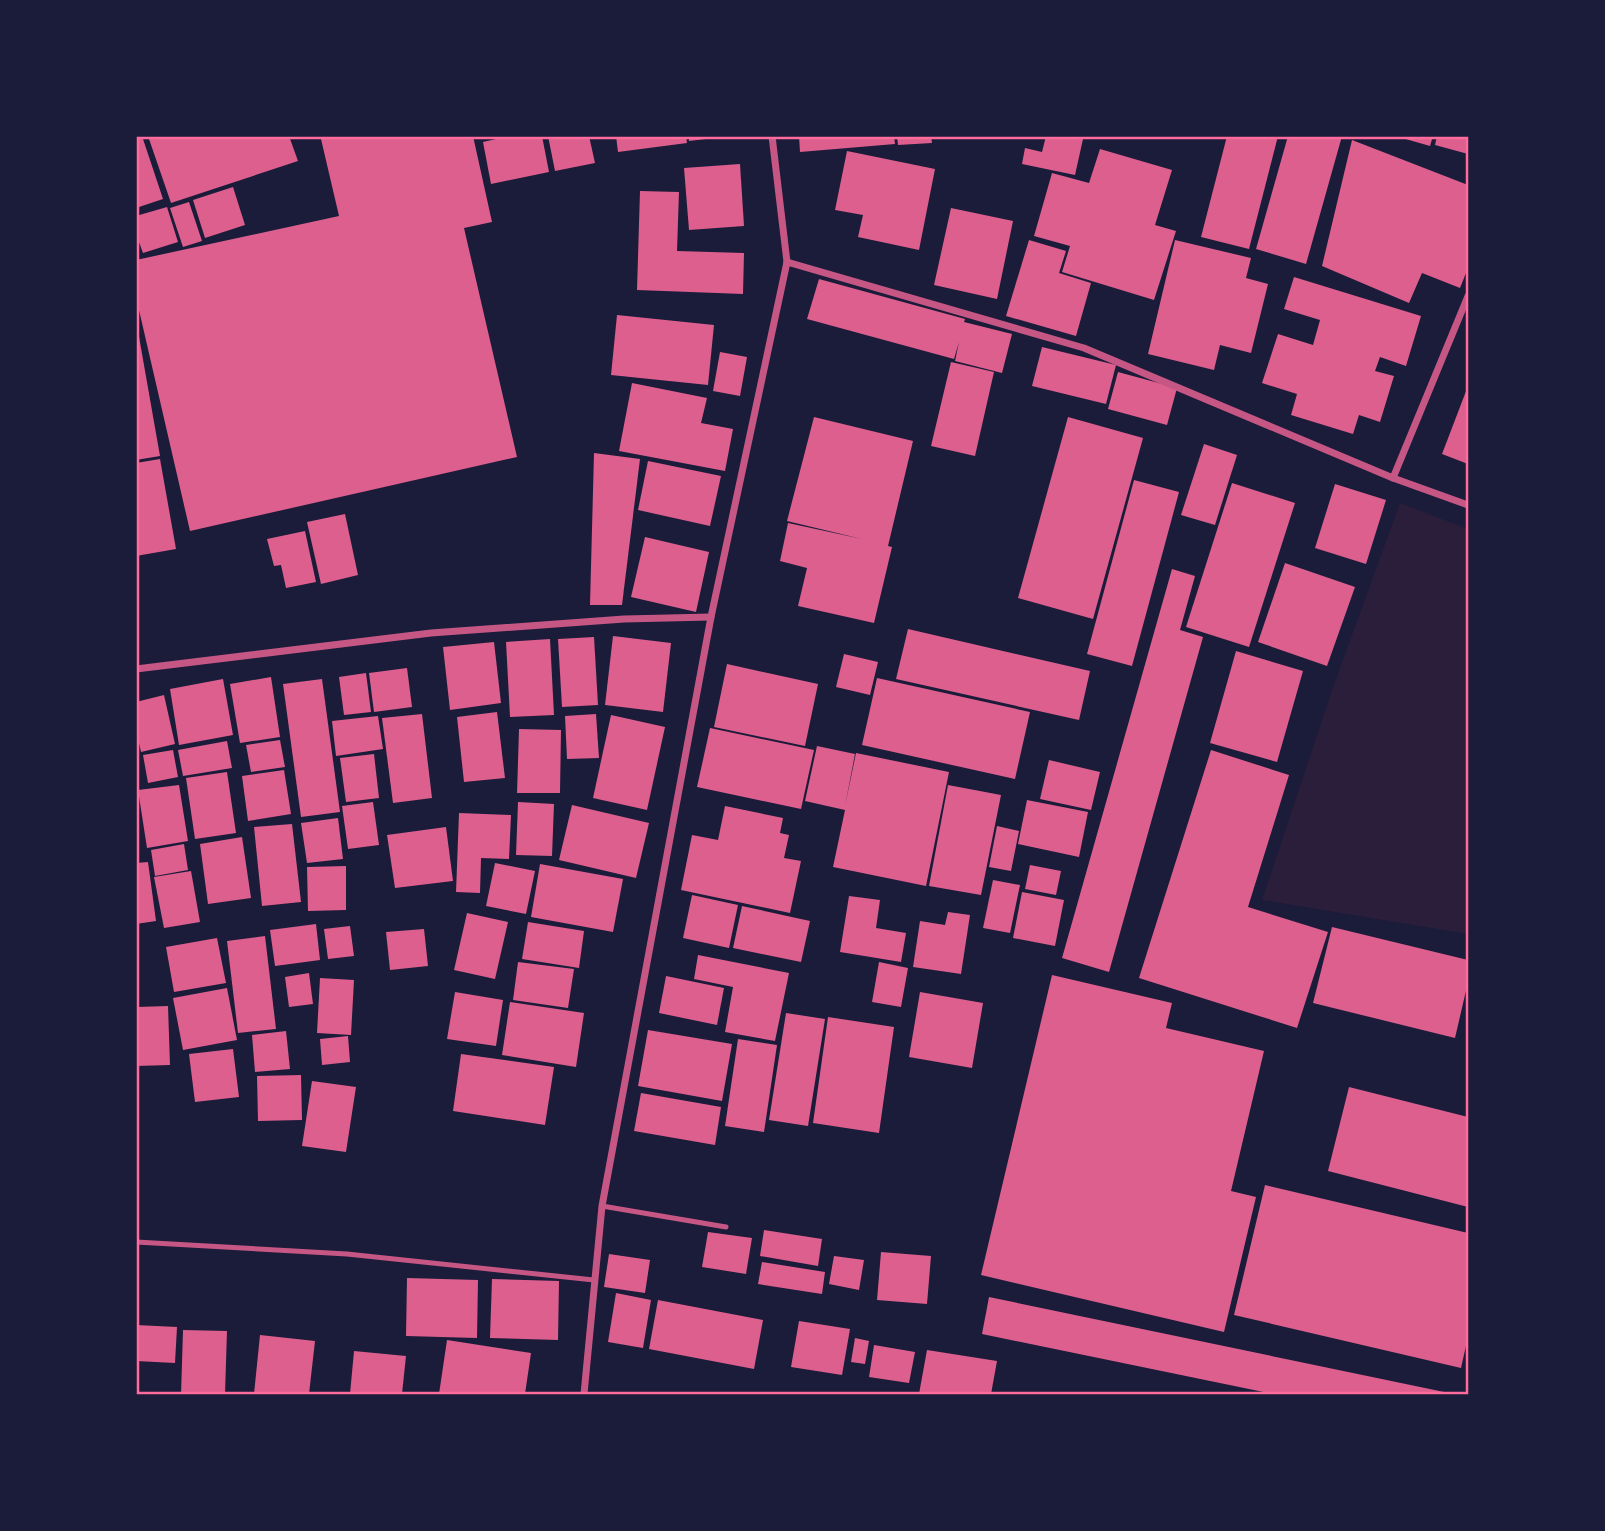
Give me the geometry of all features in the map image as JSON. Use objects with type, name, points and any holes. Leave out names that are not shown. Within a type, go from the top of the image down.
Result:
[{"type":"street","points":[[584,1395],[601,1206],[711,617],[787,262],[772,136]]},
{"type":"street","points":[[787,262],[1084,348],[1393,478],[1468,505]]},
{"type":"street","points":[[1393,478],[1468,296]]},
{"type":"street","points":[[136,670],[431,633],[711,617]]},
{"type":"lane","points":[[601,1206],[726,1227]]},
{"type":"lane","points":[[136,1242],[346,1254],[594,1280]]},
{"type":"shaded area","points":[[1400,503],[1468,529],[1468,934],[1262,900],[1332,690]]},
{"type":"building","points":[[136,136],[142,136],[163,199],[136,208]]},
{"type":"building","points":[[148,136],[289,136],[298,161],[171,203]]},
{"type":"building","points":[[331,136],[473,136],[492,222],[464,228],[517,457],[190,531],[136,297],[136,260],[339,216],[321,139]]},
{"type":"building","points":[[509,136],[542,136],[549,172],[491,184],[483,142]]},
{"type":"building","points":[[548,136],[589,136],[595,163],[555,171]]},
{"type":"building","points":[[616,136],[686,136],[687,143],[618,152]]},
{"type":"building","points":[[689,136],[714,136],[714,138],[689,141]]},
{"type":"building","points":[[799,136],[894,136],[895,144],[800,152]]},
{"type":"building","points":[[897,136],[931,136],[932,143],[898,145]]},
{"type":"building","points":[[1046,136],[1072,136],[1083,139],[1075,175],[1022,164],[1025,148],[1042,152]]},
{"type":"building","points":[[1227,136],[1278,136],[1249,249],[1201,237]]},
{"type":"building","points":[[1288,136],[1342,136],[1306,264],[1256,249]]},
{"type":"building","points":[[1395,136],[1433,136],[1430,146]]},
{"type":"building","points":[[1437,136],[1468,136],[1468,154],[1435,145]]},
{"type":"building","points":[[1352,140],[1468,185],[1468,268],[1460,288],[1422,273],[1409,303],[1322,266]]},
{"type":"building","points":[[1100,149],[1172,170],[1155,225],[1176,231],[1154,300],[1062,272],[1070,246],[1034,236],[1052,173],[1089,183]]},
{"type":"building","points":[[847,151],[935,169],[919,250],[858,237],[863,215],[835,210]]},
{"type":"building","points":[[740,164],[744,226],[689,230],[684,168]]},
{"type":"building","points":[[233,187],[245,225],[205,238],[193,200]]},
{"type":"building","points":[[640,191],[679,192],[677,251],[744,253],[743,294],[637,290]]},
{"type":"building","points":[[189,202],[202,241],[183,247],[170,208]]},
{"type":"building","points":[[167,207],[178,242],[143,253],[136,234],[136,216]]},
{"type":"building","points":[[951,208],[1013,221],[997,299],[934,285]]},
{"type":"building","points":[[1029,240],[1066,251],[1059,273],[1091,283],[1076,336],[1006,316]]},
{"type":"building","points":[[1175,240],[1251,258],[1246,278],[1268,284],[1251,353],[1220,345],[1214,370],[1148,354]]},
{"type":"building","points":[[1294,277],[1421,316],[1406,366],[1380,357],[1375,371],[1394,376],[1380,422],[1359,415],[1353,434],[1291,415],[1297,394],[1262,383],[1278,334],[1313,345],[1320,320],[1284,309]]},
{"type":"building","points":[[819,279],[1012,334],[1002,373],[955,361],[959,342],[954,359],[807,319]]},
{"type":"building","points":[[617,315],[714,325],[708,385],[611,375]]},
{"type":"building","points":[[136,331],[160,456],[136,460]]},
{"type":"building","points":[[1042,347],[1116,365],[1106,404],[1032,386]]},
{"type":"building","points":[[720,352],[747,357],[740,396],[713,391]]},
{"type":"building","points":[[951,362],[994,372],[975,456],[931,446]]},
{"type":"building","points":[[1118,372],[1177,388],[1167,425],[1108,409]]},
{"type":"building","points":[[632,383],[707,398],[701,423],[733,429],[725,471],[619,451]]},
{"type":"building","points":[[1468,386],[1468,464],[1442,454]]},
{"type":"building","points":[[814,417],[913,441],[888,546],[892,547],[874,623],[798,606],[807,568],[780,561],[788,523],[862,539],[787,521]]},
{"type":"building","points":[[1068,417],[1143,438],[1093,619],[1018,598]]},
{"type":"building","points":[[1204,444],[1237,455],[1215,525],[1181,515]]},
{"type":"building","points":[[594,453],[640,459],[622,605],[590,605]]},
{"type":"building","points":[[160,459],[176,549],[136,556],[136,463]]},
{"type":"building","points":[[648,461],[721,476],[710,526],[638,510]]},
{"type":"building","points":[[1134,480],[1179,492],[1132,666],[1087,654]]},
{"type":"building","points":[[1232,483],[1295,503],[1249,647],[1186,627]]},
{"type":"building","points":[[1335,484],[1386,500],[1366,564],[1315,548]]},
{"type":"building","points":[[345,514],[358,575],[321,584],[307,522]]},
{"type":"building","points":[[305,531],[316,582],[286,588],[281,565],[274,566],[267,539]]},
{"type":"building","points":[[645,537],[709,552],[696,612],[631,597]]},
{"type":"building","points":[[1285,563],[1355,587],[1327,666],[1258,642]]},
{"type":"building","points":[[1172,569],[1195,576],[1180,630],[1203,637],[1109,972],[1062,958]]},
{"type":"building","points":[[908,629],[1090,671],[1079,720],[896,679]]},
{"type":"building","points":[[613,636],[671,643],[663,712],[605,705]]},
{"type":"building","points":[[594,637],[598,705],[562,707],[558,639]]},
{"type":"building","points":[[550,639],[554,715],[510,717],[506,642]]},
{"type":"building","points":[[494,642],[501,703],[450,710],[443,647]]},
{"type":"building","points":[[1236,651],[1303,671],[1277,762],[1210,743]]},
{"type":"building","points":[[844,654],[878,662],[870,695],[836,687]]},
{"type":"building","points":[[727,664],[818,684],[805,746],[714,727]]},
{"type":"building","points":[[407,668],[412,707],[374,712],[369,673]]},
{"type":"building","points":[[366,673],[371,712],[344,715],[339,677]]},
{"type":"building","points":[[271,677],[280,737],[240,743],[230,684]]},
{"type":"building","points":[[877,678],[1030,712],[1015,779],[862,745]]},
{"type":"building","points":[[223,679],[233,735],[179,745],[170,689]]},
{"type":"building","points":[[322,679],[340,812],[301,817],[283,684]]},
{"type":"building","points":[[164,695],[175,744],[141,752],[136,729],[136,702]]},
{"type":"building","points":[[497,712],[505,778],[464,782],[457,717]]},
{"type":"building","points":[[422,714],[432,798],[393,803],[382,718]]},
{"type":"building","points":[[596,714],[599,758],[567,759],[565,716]]},
{"type":"building","points":[[611,715],[665,727],[647,810],[593,798]]},
{"type":"building","points":[[378,716],[383,749],[336,756],[332,721]]},
{"type":"building","points":[[710,728],[814,750],[801,809],[697,787]]},
{"type":"building","points":[[519,729],[561,730],[560,793],[517,793]]},
{"type":"building","points":[[280,740],[285,767],[251,772],[246,745]]},
{"type":"building","points":[[227,741],[232,768],[183,776],[178,750]]},
{"type":"building","points":[[817,746],[855,754],[845,806],[856,753],[949,772],[926,886],[833,867],[845,810],[805,801]]},
{"type":"building","points":[[173,750],[178,777],[148,783],[143,755]]},
{"type":"building","points":[[1211,750],[1289,775],[1248,907],[1328,932],[1297,1028],[1139,978]]},
{"type":"building","points":[[374,754],[379,798],[346,802],[340,758]]},
{"type":"building","points":[[1049,760],[1100,772],[1091,810],[1040,799]]},
{"type":"building","points":[[284,770],[291,814],[248,821],[242,776]]},
{"type":"building","points":[[227,772],[236,833],[195,839],[186,778]]},
{"type":"building","points":[[179,785],[188,841],[147,848],[138,790]]},
{"type":"building","points":[[948,785],[1001,795],[981,895],[929,886]]},
{"type":"building","points":[[1027,800],[1088,812],[1079,857],[1018,844]]},
{"type":"building","points":[[373,802],[379,845],[348,849],[342,806]]},
{"type":"building","points":[[518,802],[554,804],[552,856],[516,855]]},
{"type":"building","points":[[572,805],[649,823],[636,878],[559,860]]},
{"type":"building","points":[[725,806],[783,818],[780,833],[789,835],[784,858],[801,861],[790,913],[681,890],[692,835],[718,840]]},
{"type":"building","points":[[459,813],[511,815],[509,859],[481,858],[480,893],[456,892]]},
{"type":"building","points":[[338,818],[343,859],[307,863],[301,823]]},
{"type":"building","points":[[292,824],[301,902],[262,906],[254,827]]},
{"type":"building","points":[[997,826],[1019,831],[1011,871],[989,867]]},
{"type":"building","points":[[446,827],[453,881],[395,888],[387,835]]},
{"type":"building","points":[[242,837],[251,898],[208,904],[200,844]]},
{"type":"building","points":[[184,844],[188,870],[155,876],[151,850]]},
{"type":"building","points":[[148,862],[156,921],[136,924],[136,863]]},
{"type":"building","points":[[495,863],[535,871],[526,914],[486,906]]},
{"type":"building","points":[[540,864],[623,879],[613,932],[531,917]]},
{"type":"building","points":[[1030,865],[1061,871],[1056,895],[1025,889]]},
{"type":"building","points":[[346,866],[346,910],[308,911],[307,867]]},
{"type":"building","points":[[191,871],[200,922],[164,928],[154,877]]},
{"type":"building","points":[[993,880],[1020,885],[1010,933],[983,928]]},
{"type":"building","points":[[1022,892],[1064,900],[1055,946],[1013,938]]},
{"type":"building","points":[[692,895],[738,905],[729,948],[683,938]]},
{"type":"building","points":[[849,896],[880,900],[876,928],[906,933],[901,962],[840,952]]},
{"type":"building","points":[[742,906],[810,921],[801,962],[733,948]]},
{"type":"building","points":[[948,912],[970,915],[961,974],[913,967],[920,921],[945,925]]},
{"type":"building","points":[[467,913],[508,922],[495,979],[454,970]]},
{"type":"building","points":[[528,922],[584,931],[579,968],[522,959]]},
{"type":"building","points":[[316,924],[320,960],[275,966],[270,930]]},
{"type":"building","points":[[350,926],[354,956],[328,959],[324,929]]},
{"type":"building","points":[[1332,927],[1468,960],[1468,982],[1455,1038],[1313,1003]]},
{"type":"building","points":[[424,929],[428,966],[390,970],[386,932]]},
{"type":"building","points":[[265,936],[276,1029],[238,1033],[227,941]]},
{"type":"building","points":[[217,938],[226,983],[174,992],[166,947]]},
{"type":"building","points":[[698,955],[789,973],[775,1041],[725,1032],[733,987],[694,979]]},
{"type":"building","points":[[518,962],[574,969],[568,1008],[513,1000]]},
{"type":"building","points":[[879,962],[908,968],[901,1007],[872,1002]]},
{"type":"building","points":[[309,973],[313,1004],[289,1007],[285,977]]},
{"type":"building","points":[[1052,975],[1172,1003],[1166,1028],[1264,1051],[1231,1191],[1256,1197],[1224,1332],[981,1275]]},
{"type":"building","points":[[666,976],[724,988],[717,1025],[659,1013]]},
{"type":"building","points":[[320,978],[354,980],[351,1035],[317,1033]]},
{"type":"building","points":[[227,988],[237,1040],[183,1050],[173,998]]},
{"type":"building","points":[[455,992],[503,1000],[496,1046],[447,1039]]},
{"type":"building","points":[[920,992],[983,1003],[972,1068],[909,1057]]},
{"type":"building","points":[[510,1002],[584,1013],[576,1067],[502,1055]]},
{"type":"building","points":[[168,1006],[170,1065],[136,1066],[136,1007]]},
{"type":"building","points":[[786,1013],[825,1019],[808,1126],[769,1120]]},
{"type":"building","points":[[828,1017],[894,1027],[879,1133],[813,1123]]},
{"type":"building","points":[[648,1030],[732,1044],[722,1101],[638,1086]]},
{"type":"building","points":[[286,1031],[290,1069],[255,1072],[252,1035]]},
{"type":"building","points":[[348,1036],[350,1062],[322,1065],[320,1039]]},
{"type":"building","points":[[738,1039],[777,1045],[764,1132],[725,1126]]},
{"type":"building","points":[[233,1049],[239,1097],[195,1102],[189,1054]]},
{"type":"building","points":[[461,1054],[554,1067],[545,1125],[453,1111]]},
{"type":"building","points":[[301,1075],[302,1120],[258,1121],[257,1076]]},
{"type":"building","points":[[312,1081],[356,1087],[346,1152],[302,1146]]},
{"type":"building","points":[[1349,1087],[1468,1117],[1468,1207],[1328,1171]]},
{"type":"building","points":[[641,1093],[721,1107],[715,1145],[634,1131]]},
{"type":"building","points":[[1265,1185],[1468,1233],[1468,1337],[1461,1368],[1234,1315]]},
{"type":"building","points":[[764,1230],[822,1239],[818,1266],[760,1256]]},
{"type":"building","points":[[708,1232],[752,1238],[746,1274],[702,1267]]},
{"type":"building","points":[[881,1252],[931,1256],[927,1304],[877,1300]]},
{"type":"building","points":[[609,1254],[650,1260],[645,1293],[604,1287]]},
{"type":"building","points":[[834,1256],[864,1260],[859,1290],[829,1284]]},
{"type":"building","points":[[762,1262],[825,1272],[822,1294],[758,1284]]},
{"type":"building","points":[[407,1278],[478,1280],[477,1338],[406,1336]]},
{"type":"building","points":[[492,1279],[559,1281],[558,1340],[490,1338]]},
{"type":"building","points":[[616,1293],[651,1300],[643,1348],[608,1342]]},
{"type":"building","points":[[989,1297],[1449,1394],[1273,1394],[982,1334]]},
{"type":"building","points":[[658,1300],[763,1320],[754,1369],[649,1349]]},
{"type":"building","points":[[799,1321],[850,1329],[842,1375],[791,1367]]},
{"type":"building","points":[[136,1325],[177,1327],[175,1363],[136,1361]]},
{"type":"building","points":[[183,1330],[227,1331],[225,1394],[181,1394]]},
{"type":"building","points":[[260,1335],[315,1341],[309,1394],[254,1394]]},
{"type":"building","points":[[855,1338],[869,1341],[865,1364],[851,1362]]},
{"type":"building","points":[[447,1340],[531,1353],[525,1394],[439,1394]]},
{"type":"building","points":[[874,1345],[915,1352],[909,1383],[869,1377]]},
{"type":"building","points":[[927,1350],[997,1361],[991,1394],[919,1394]]},
{"type":"building","points":[[354,1351],[406,1356],[402,1394],[350,1394]]}]
